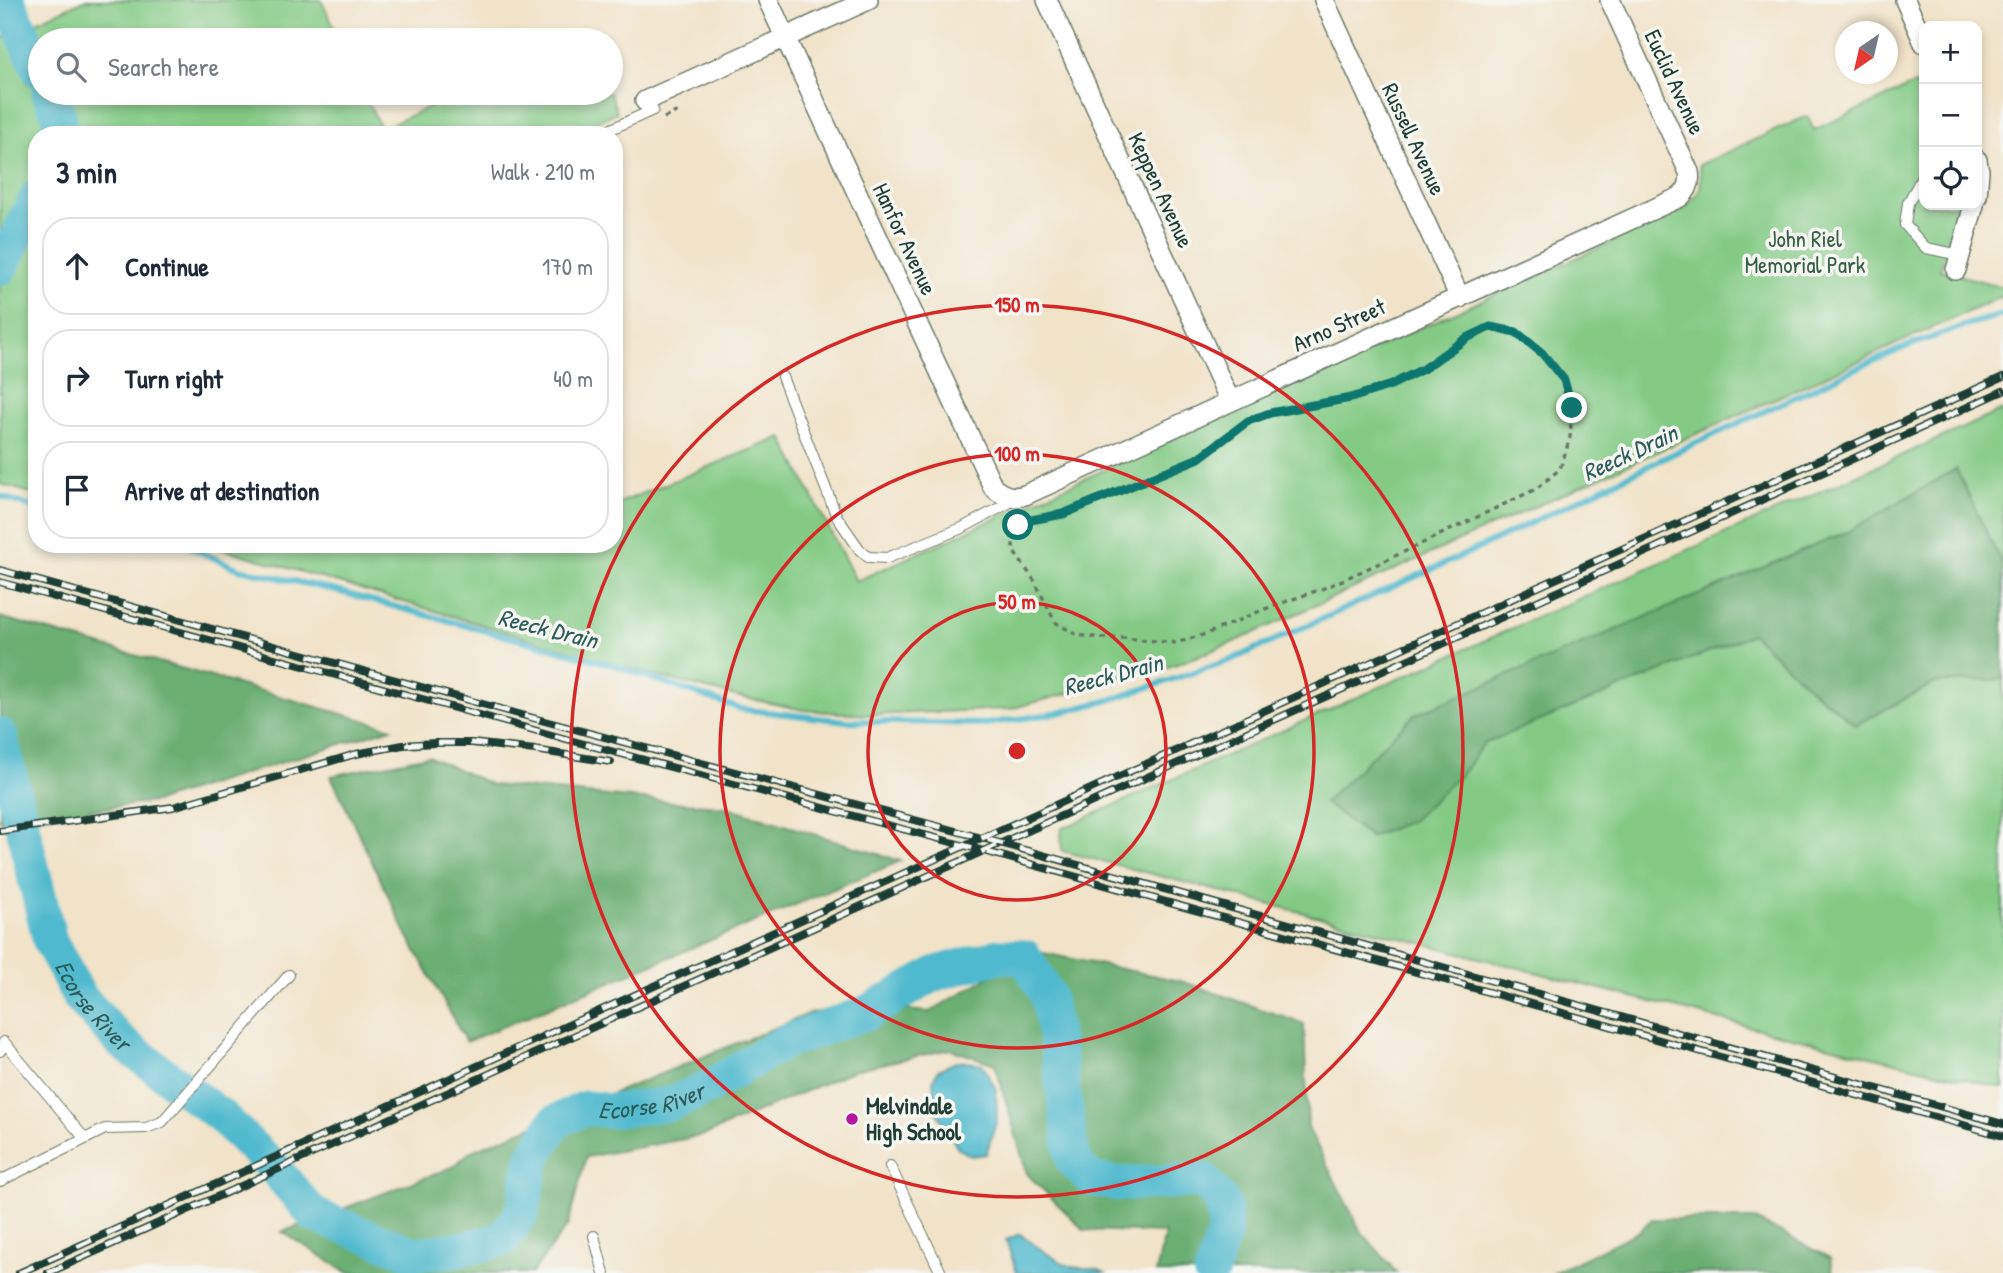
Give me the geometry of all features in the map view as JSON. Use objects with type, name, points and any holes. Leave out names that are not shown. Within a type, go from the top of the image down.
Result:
[{"type":"street","name":"Hanfor Avenue","points":[[768,0],[993,487],[1011,496]]},
{"type":"street","points":[[649,105],[868,0]]},
{"type":"street","name":"Keppen Avenue","points":[[1047,0],[1230,401]]},
{"type":"street","name":"Russell Avenue","points":[[1324,0],[1460,298]]},
{"type":"street","name":"Euclid Avenue","points":[[1610,0],[1689,172],[1689,186]]},
{"type":"street","points":[[1905,0],[1919,32]]},
{"type":"street","name":"Arno Street","points":[[1011,496],[1460,298],[1680,197],[1689,186]]},
{"type":"street","points":[[1958,262],[1973,210]]},
{"type":"lane","points":[[613,126],[649,105]]},
{"type":"lane","points":[[1919,183],[1908,203],[1905,226],[1926,248],[1958,262]]},
{"type":"lane","points":[[782,377],[837,517],[868,557],[887,558],[962,528],[1011,496]]},
{"type":"lane","points":[[0,1181],[105,1129],[146,1128],[162,1122],[289,975]]},
{"type":"lane","points":[[0,1051],[4,1042],[85,1139]]},
{"type":"lane","points":[[890,1166],[941,1273]]},
{"type":"lane","points":[[594,1236],[604,1273]]},
{"type":"path","points":[[660,120],[678,111]]},
{"type":"path","points":[[1490,327],[1516,332],[1542,353],[1564,380],[1572,408],[1570,438],[1560,468],[1536,489],[1327,587],[1209,633],[1177,643],[1077,635],[1055,622],[1034,580],[1014,552],[1013,538],[1018,525],[1063,514],[1199,458],[1248,421],[1270,413],[1351,398],[1391,385],[1423,369],[1467,338],[1490,327]]},
{"type":"green space","points":[[84,0],[321,0],[334,28],[28,28],[28,105],[370,105],[380,126],[28,126],[28,492],[0,484],[0,39]]},
{"type":"green space","name":"John Riel Memorial Park","points":[[1919,82],[1919,210],[1958,210],[1940,270],[2003,287],[2003,296],[1234,642],[1174,665],[1010,709],[868,715],[804,710],[653,675],[237,553],[623,553],[623,501],[782,437],[856,581],[1683,210],[1693,200],[1701,185],[1699,165],[1807,116],[1814,130]]},
{"type":"green space","points":[[434,105],[614,105],[617,112],[588,126],[388,126]]},
{"type":"green space","points":[[2003,410],[2003,1088],[1726,1021],[1062,851],[1061,829]]},
{"type":"green space","points":[[1956,469],[2003,566],[2003,679],[1935,683],[1856,725],[1813,691],[1752,634],[1483,744],[1465,770],[1413,820],[1371,837],[1324,803],[1414,715],[1847,532]]},
{"type":"green space","points":[[0,617],[392,728],[155,802],[0,821]]},
{"type":"green space","points":[[428,756],[492,785],[727,807],[901,861],[466,1042],[406,933],[331,776]]},
{"type":"green space","points":[[1033,951],[1181,981],[1304,1024],[1308,1128],[1360,1230],[1397,1273],[1156,1273],[1165,1233],[1084,1230],[1027,1174],[995,1064],[950,1049],[854,1070],[705,1135],[586,1157],[568,1225],[532,1273],[349,1273],[282,1232],[453,1167],[471,1151],[811,1013],[866,1006],[929,1012]]},
{"type":"green space","points":[[1652,1219],[1754,1219],[1830,1258],[1833,1273],[1553,1273],[1638,1232]]},
{"type":"water","points":[[958,1061],[982,1064],[996,1089],[997,1120],[986,1154],[971,1156],[958,1148],[936,1111],[933,1080],[938,1070]]},
{"type":"water","points":[[1020,1234],[1066,1264],[1105,1273],[1017,1273],[1006,1240]]},
{"type":"waterway","name":"Ecorse River","points":[[7,0],[28,45]]},
{"type":"waterway","name":"Ecorse River","points":[[54,105],[60,118],[59,126]]},
{"type":"waterway","name":"Ecorse River","points":[[0,268],[28,214]]},
{"type":"waterway","name":"Reeck Drain","points":[[203,553],[239,569],[325,588],[610,664],[741,709],[846,721],[985,724],[1058,713],[1110,700],[1231,660],[1479,548],[1857,368],[1908,346],[2003,315]]},
{"type":"waterway","name":"Reeck Drain","points":[[0,496],[28,506]]},
{"type":"waterway","name":"Ecorse River","points":[[0,735],[50,941],[79,996],[121,1042],[221,1116],[273,1167],[314,1215],[414,1254],[461,1249],[502,1240],[522,1213],[533,1158],[555,1122],[586,1108],[611,1111],[669,1104],[703,1090],[785,1042],[866,1013],[937,973],[999,956],[1025,957],[1047,994],[1073,1161],[1091,1179],[1119,1184],[1203,1180],[1223,1203],[1225,1231],[1211,1273]]},
{"type":"railway","points":[[19,1273],[2003,377]]},
{"type":"railway","points":[[48,1273],[2003,391]]},
{"type":"railway","points":[[0,570],[522,715],[982,838],[2003,1124]]},
{"type":"railway","points":[[0,582],[577,742],[966,846],[2003,1136]]},
{"type":"railway","points":[[0,831],[173,807],[356,754],[403,745],[472,743],[611,762]]},
{"type":"place","name":"Melvindale High School","points":[[852,1119]]},
{"type":"route","points":[[1018,525],[1063,514],[1104,499],[1199,458],[1248,421],[1270,413],[1351,398],[1391,385],[1423,369],[1467,338],[1490,327],[1516,332],[1542,353],[1564,380],[1572,408]]}]
